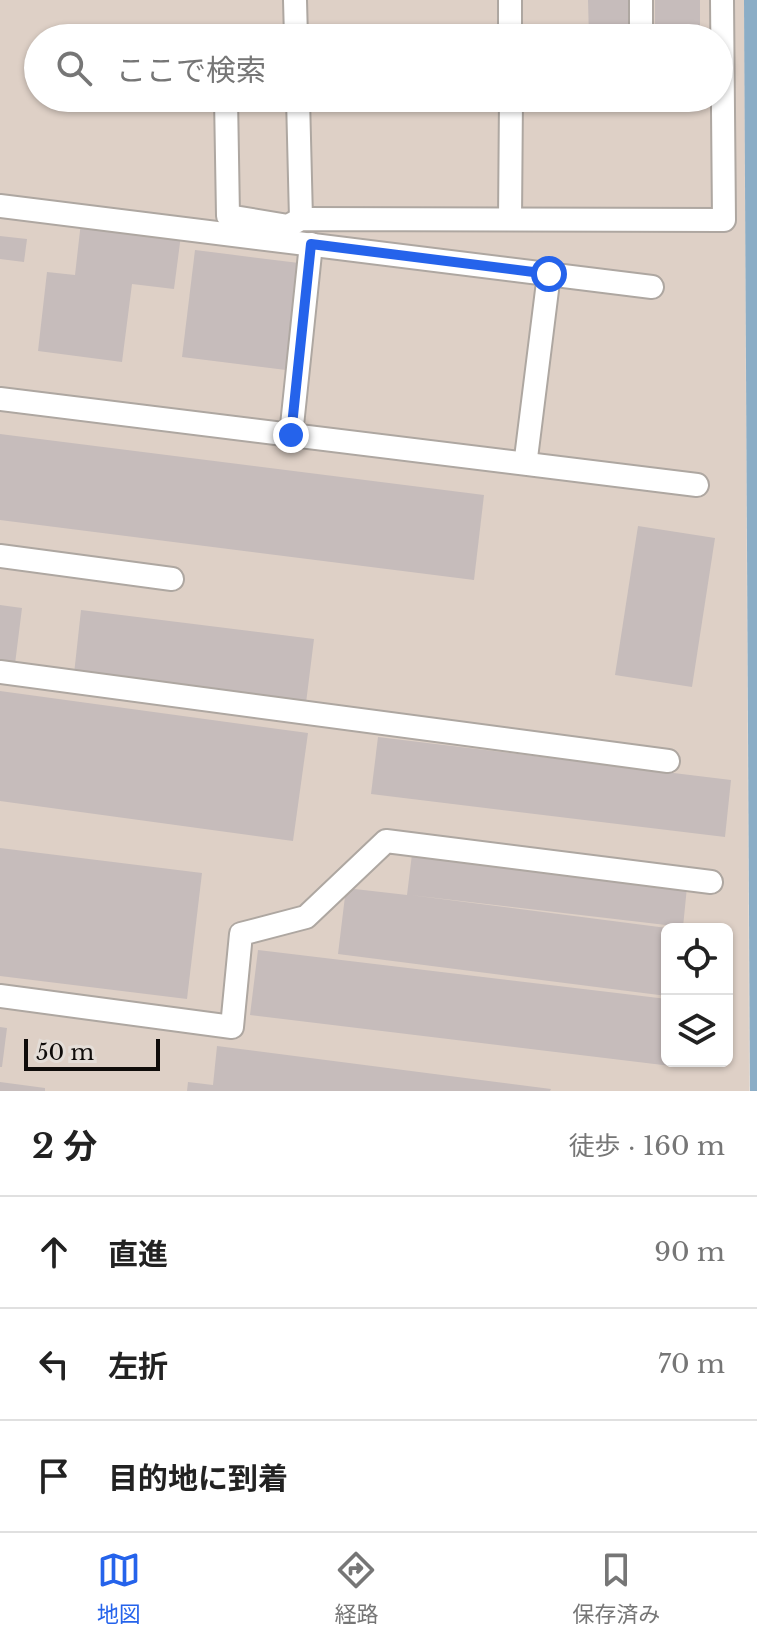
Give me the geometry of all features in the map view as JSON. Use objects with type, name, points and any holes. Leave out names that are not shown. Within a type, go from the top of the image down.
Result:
[{"type":"lane","points":[[295,0],[296,24]]},
{"type":"lane","points":[[510,0],[510,24]]},
{"type":"lane","points":[[641,0],[641,24]]},
{"type":"lane","points":[[722,0],[722,24]]},
{"type":"lane","points":[[226,112],[228,216],[288,226],[301,219],[724,220],[722,112]]},
{"type":"lane","points":[[298,112],[301,219]]},
{"type":"lane","points":[[510,219],[511,112]]},
{"type":"lane","points":[[0,206],[652,287]]},
{"type":"lane","points":[[291,435],[311,244]]},
{"type":"lane","points":[[526,458],[549,274]]},
{"type":"lane","points":[[0,399],[697,485]]},
{"type":"lane","points":[[0,556],[172,579]]},
{"type":"lane","points":[[0,672],[668,761]]},
{"type":"lane","points":[[0,996],[232,1027],[241,934],[306,917],[386,841],[711,882]]},
{"type":"shaded area","points":[[0,0],[744,0],[749,1091],[0,1091]]},
{"type":"water","points":[[744,0],[757,0],[757,1091],[750,1091]]},
{"type":"building","points":[[588,0],[632,0],[632,24],[589,24]]},
{"type":"building","points":[[655,0],[700,0],[700,24],[655,24]]},
{"type":"building","points":[[81,222],[181,235],[174,289],[132,284],[122,362],[38,351],[47,272],[75,275]]},
{"type":"building","points":[[0,236],[27,239],[24,262],[0,259]]},
{"type":"building","points":[[195,250],[299,263],[286,370],[182,357]]},
{"type":"building","points":[[0,434],[484,495],[474,580],[0,520]]},
{"type":"building","points":[[638,526],[715,538],[692,687],[615,675]]},
{"type":"building","points":[[0,605],[22,608],[15,664],[0,662]]},
{"type":"building","points":[[81,610],[314,639],[306,703],[74,674]]},
{"type":"building","points":[[0,691],[308,733],[293,841],[0,801]]},
{"type":"building","points":[[378,737],[731,780],[725,837],[371,794]]},
{"type":"building","points":[[0,848],[202,873],[187,999],[0,976]]},
{"type":"building","points":[[412,854],[687,887],[683,923],[661,924],[410,895],[661,927],[661,995],[338,954],[346,888],[407,895]]},
{"type":"building","points":[[258,950],[661,998],[661,1065],[250,1015]]},
{"type":"building","points":[[0,1027],[7,1028],[2,1067],[0,1067]]},
{"type":"building","points":[[217,1046],[551,1089],[187,1091],[188,1082],[213,1085]]},
{"type":"building","points":[[0,1082],[45,1088],[45,1091],[0,1091]]},
{"type":"route","points":[[291,435],[311,244],[549,274]]}]
